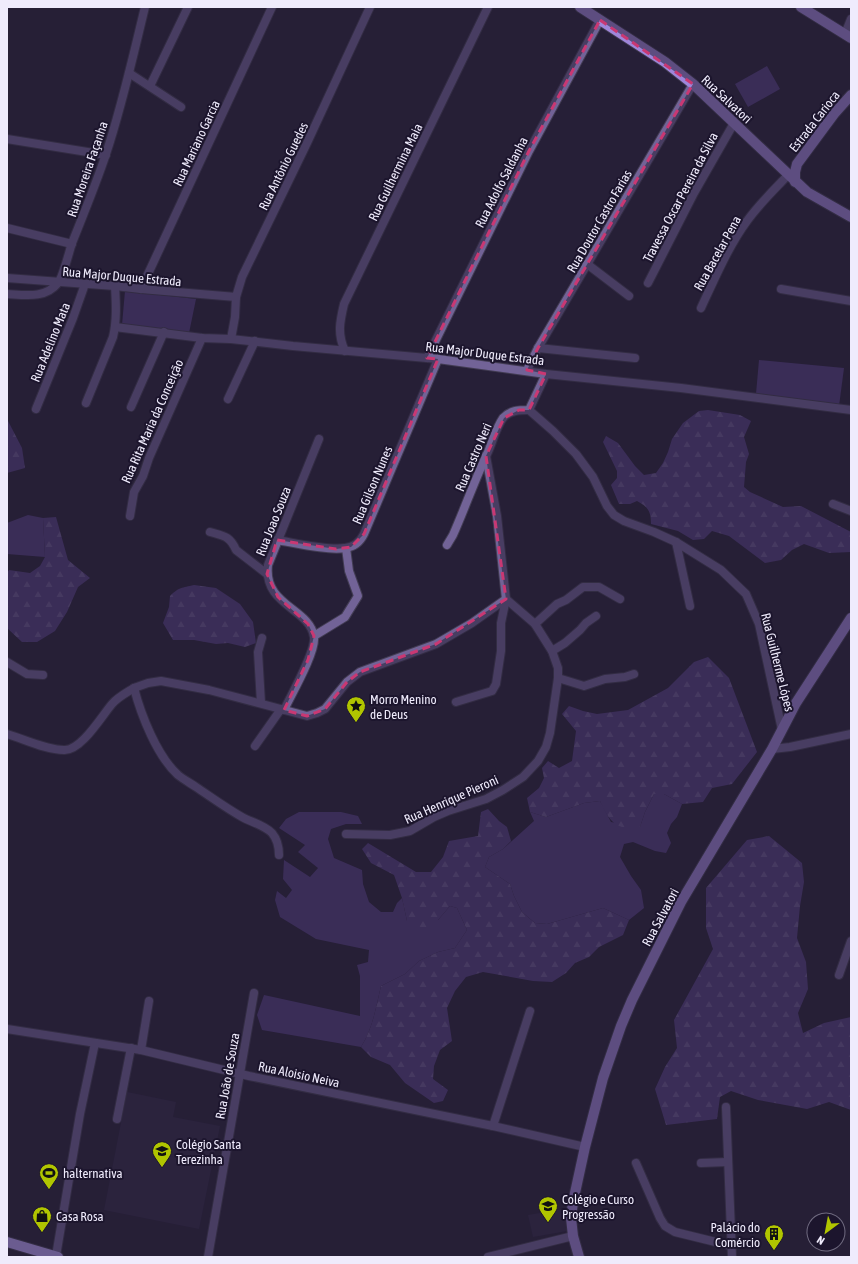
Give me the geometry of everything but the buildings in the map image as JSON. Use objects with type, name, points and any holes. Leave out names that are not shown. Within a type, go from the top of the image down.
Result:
[{"type":"main road","name":"Rua Salvatori","points":[[580,7],[665,62],[693,84],[807,192],[851,217]]},
{"type":"main road","points":[[801,7],[848,36]]},
{"type":"main road","name":"Estrada Carioca","points":[[792,178],[797,164],[834,114],[851,95]]},
{"type":"main road","name":"Estrada Carioca","points":[[778,166],[786,167],[797,164]]},
{"type":"main road","name":"Rua Salvatori","points":[[579,1257],[573,1236],[573,1202],[585,1147],[603,1078],[620,1026],[681,902],[772,749],[796,703],[851,618]]},
{"type":"main road","points":[[7,1242],[57,1256]]},
{"type":"street","name":"Rua Moreira Façanha","points":[[59,282],[106,155],[129,73],[145,7]]},
{"type":"street","points":[[150,86],[188,7]]},
{"type":"street","name":"Rua Mariano Garcia","points":[[141,289],[272,7]]},
{"type":"street","name":"Rua Antônio Guedes","points":[[231,339],[235,317],[236,297],[242,277],[307,143],[370,7]]},
{"type":"street","name":"Rua Guilhermina Maia","points":[[345,350],[341,342],[340,324],[344,304],[488,7]]},
{"type":"street","points":[[848,36],[851,19]]},
{"type":"street","name":"Rua Adolfo Saldanha","points":[[427,358],[529,151],[600,20]]},
{"type":"street","points":[[129,73],[181,107]]},
{"type":"street","name":"Rua Doutor Castro Farias","points":[[527,370],[538,348],[693,84]]},
{"type":"street","name":"Travessa Oscar Pereira da Silva","points":[[648,283],[694,192],[734,123]]},
{"type":"street","points":[[7,139],[106,155]]},
{"type":"street","name":"Rua Bacelar Pena","points":[[701,308],[725,259],[746,222],[763,201],[792,178]]},
{"type":"street","points":[[7,228],[72,244]]},
{"type":"street","points":[[587,264],[629,296]]},
{"type":"street","name":"Rua Major Duque Estrada","points":[[7,278],[236,297]]},
{"type":"street","points":[[7,294],[34,296],[43,294],[59,282]]},
{"type":"street","name":"Rua Adelino Mata","points":[[36,410],[85,284]]},
{"type":"street","points":[[86,404],[111,343],[115,327],[115,286]]},
{"type":"street","points":[[781,289],[851,301]]},
{"type":"street","name":"Rua Major Duque Estrada","points":[[115,327],[202,338],[255,341],[293,346],[438,359],[527,370],[546,374],[681,388],[851,410]]},
{"type":"street","points":[[131,407],[164,332]]},
{"type":"street","name":"Rua Rita Maria da Conceição","points":[[130,516],[134,492],[143,476],[149,458],[202,338]]},
{"type":"street","points":[[228,399],[255,341]]},
{"type":"street","points":[[538,348],[634,358]]},
{"type":"street","name":"Rua Gilson Nunes","points":[[346,548],[360,542],[364,534],[438,359]]},
{"type":"street","points":[[529,410],[546,374]]},
{"type":"street","name":"Rua Castro Neri","points":[[447,545],[453,535],[486,456],[504,418],[509,413],[518,410],[529,410]]},
{"type":"street","name":"Rua Guilherme Lópes","points":[[529,410],[576,454],[593,477],[607,506],[614,515],[624,521],[676,542],[721,570],[746,594],[759,624],[782,730]]},
{"type":"street","name":"Rua Joao Souza","points":[[314,636],[308,624],[278,597],[270,584],[267,574],[268,565],[277,540],[319,439]]},
{"type":"street","points":[[456,702],[492,691],[496,684],[500,651],[501,623],[506,600],[497,516],[486,456]]},
{"type":"street","points":[[833,504],[851,510]]},
{"type":"street","points":[[210,532],[226,536],[236,550],[267,574]]},
{"type":"street","points":[[255,746],[283,710],[308,660],[313,646],[314,636],[345,617],[358,596],[349,570],[346,548],[336,549],[277,540]]},
{"type":"street","points":[[676,542],[690,606]]},
{"type":"street","points":[[534,624],[553,607],[566,600],[583,587],[600,587],[620,599]]},
{"type":"street","points":[[7,734],[54,749],[65,750],[72,748],[81,741],[100,721],[112,704],[123,694],[148,682],[161,681],[209,690],[307,716],[325,709],[347,682],[360,672],[436,644],[472,623],[506,600]]},
{"type":"street","name":"Rua Henrique Pieroni","points":[[346,834],[390,835],[410,831],[434,817],[453,809],[486,799],[503,790],[523,777],[538,761],[546,747],[550,733],[558,678],[558,668],[552,651],[534,624],[506,600]]},
{"type":"street","points":[[552,651],[565,643],[586,623],[596,616]]},
{"type":"street","points":[[261,703],[258,652],[262,638]]},
{"type":"street","points":[[7,662],[27,674],[43,675]]},
{"type":"street","points":[[558,678],[584,686],[605,679],[625,677],[634,674]]},
{"type":"street","points":[[134,688],[154,740],[163,758],[178,775],[243,818],[272,832],[279,848],[280,855]]},
{"type":"street","points":[[772,749],[790,747],[851,734]]},
{"type":"street","points":[[839,975],[851,941]]},
{"type":"street","name":"Rua João de Souza","points":[[208,1257],[254,993]]},
{"type":"street","points":[[141,1050],[149,1001]]},
{"type":"street","points":[[493,1126],[530,1012]]},
{"type":"street","name":"Rua Aloisio Neiva","points":[[7,1029],[141,1050],[240,1074],[493,1126],[585,1147]]},
{"type":"street","points":[[57,1256],[80,1114],[95,1043]]},
{"type":"street","points":[[117,1119],[131,1048]]},
{"type":"street","points":[[726,1107],[732,1257]]},
{"type":"street","points":[[701,1163],[728,1162]]},
{"type":"street","points":[[636,1163],[665,1226],[675,1232],[732,1246]]},
{"type":"street","points":[[488,1257],[573,1236]]},
{"type":"highlighted area","points":[[600,20],[693,84],[538,348],[527,370],[546,374],[529,410],[519,410],[504,418],[486,456],[506,599],[436,644],[360,672],[347,682],[325,709],[307,716],[284,710],[308,660],[314,636],[308,624],[278,597],[267,574],[277,540],[336,549],[351,547],[364,534],[438,359],[427,358],[529,151]]},
{"type":"shaded area","name":"Colégio Santa Terezinha","points":[[127,1092],[176,1102],[173,1117],[220,1126],[199,1229],[104,1210]]},
{"type":"shaded area","name":"Colégio e Curso Progressão","points":[[563,1209],[567,1231],[533,1237],[528,1215]]},
{"type":"green space","points":[[767,66],[780,89],[748,107],[735,84]]},
{"type":"green space","points":[[125,291],[196,299],[189,333],[122,325]]},
{"type":"green space","points":[[759,360],[844,368],[839,406],[756,394]]},
{"type":"green space","points":[[708,410],[740,415],[751,421],[744,437],[749,454],[746,462],[744,487],[750,492],[783,507],[801,506],[851,532],[851,552],[829,553],[804,544],[792,550],[781,560],[765,563],[729,536],[712,531],[704,539],[693,540],[678,531],[651,524],[648,510],[644,505],[637,501],[630,504],[619,504],[611,485],[617,478],[617,471],[603,442],[606,436],[618,443],[635,466],[644,475],[656,473],[663,463],[672,439],[683,423],[699,411]]},
{"type":"green space","points":[[7,419],[22,448],[25,468],[7,473]]},
{"type":"green space","points":[[28,515],[43,518],[45,557],[7,554],[7,523]]},
{"type":"green space","points":[[56,517],[68,560],[90,578],[78,587],[67,612],[55,631],[37,642],[22,642],[7,628],[7,573],[9,570],[30,573],[40,566],[45,557],[43,518]]},
{"type":"green space","points":[[194,585],[216,588],[240,604],[253,622],[256,643],[245,647],[228,643],[216,644],[194,640],[173,640],[163,623],[169,607],[170,596],[178,589]]},
{"type":"green space","points":[[708,657],[729,678],[757,752],[732,784],[712,788],[703,802],[682,804],[664,794],[654,794],[645,812],[640,827],[625,828],[615,823],[611,820],[600,801],[584,803],[546,817],[530,812],[527,798],[539,788],[544,778],[542,768],[548,761],[559,768],[572,761],[576,731],[562,714],[569,706],[597,714],[628,710],[668,688],[694,662]]},
{"type":"green space","points":[[654,794],[664,794],[682,804],[677,817],[671,824],[667,833],[671,843],[666,853],[655,851],[633,842],[624,844],[620,857],[641,890],[644,908],[629,920],[603,908],[547,924],[535,923],[522,912],[510,884],[485,867],[489,857],[503,849],[534,821],[530,812],[546,817],[584,803],[600,801],[611,822],[640,827],[645,812]]},
{"type":"green space","points":[[488,809],[507,827],[511,841],[503,849],[489,857],[485,867],[510,884],[522,912],[535,923],[547,924],[603,908],[629,920],[623,935],[599,947],[589,957],[575,963],[566,973],[552,982],[533,981],[483,972],[466,977],[455,991],[447,1008],[452,1041],[440,1050],[434,1066],[433,1079],[448,1090],[443,1101],[434,1103],[405,1083],[390,1065],[371,1057],[361,1047],[376,1010],[381,986],[405,974],[419,961],[438,952],[455,948],[467,930],[457,908],[450,906],[438,920],[425,929],[407,921],[402,898],[394,875],[371,863],[362,849],[368,843],[416,872],[431,872],[443,857],[449,841],[478,836],[481,812]]},
{"type":"green space","points":[[299,812],[341,812],[358,816],[362,824],[346,824],[331,829],[328,839],[334,858],[362,870],[363,884],[369,902],[381,912],[393,912],[397,903],[402,898],[407,921],[438,920],[450,906],[457,908],[467,930],[455,948],[438,952],[419,961],[405,974],[381,986],[376,1010],[361,1047],[262,1030],[257,1015],[264,995],[360,1016],[360,976],[357,965],[368,962],[369,950],[316,939],[280,917],[275,900],[277,891],[286,898],[292,890],[283,879],[284,860],[310,877],[318,868],[298,852],[305,845],[279,828],[286,819]]},
{"type":"green space","points":[[769,836],[802,863],[804,882],[797,938],[806,962],[808,989],[798,1013],[803,1033],[824,1023],[851,1017],[851,1110],[829,1102],[807,1109],[758,1100],[731,1091],[720,1097],[717,1119],[666,1125],[655,1089],[665,1067],[677,1048],[674,1020],[713,949],[706,928],[706,888],[747,840]]},
{"type":"place","name":"Morro Menino de Deus","points":[[356,723]]},
{"type":"place","name":"Colégio Santa Terezinha","points":[[162,1168]]},
{"type":"place","name":"halternativa","points":[[49,1190]]},
{"type":"place","name":"Colégio e Curso Progressão","points":[[548,1223]]},
{"type":"place","name":"Casa Rosa","points":[[42,1233]]},
{"type":"place","name":"Palácio do Comércio","points":[[774,1251]]}]
